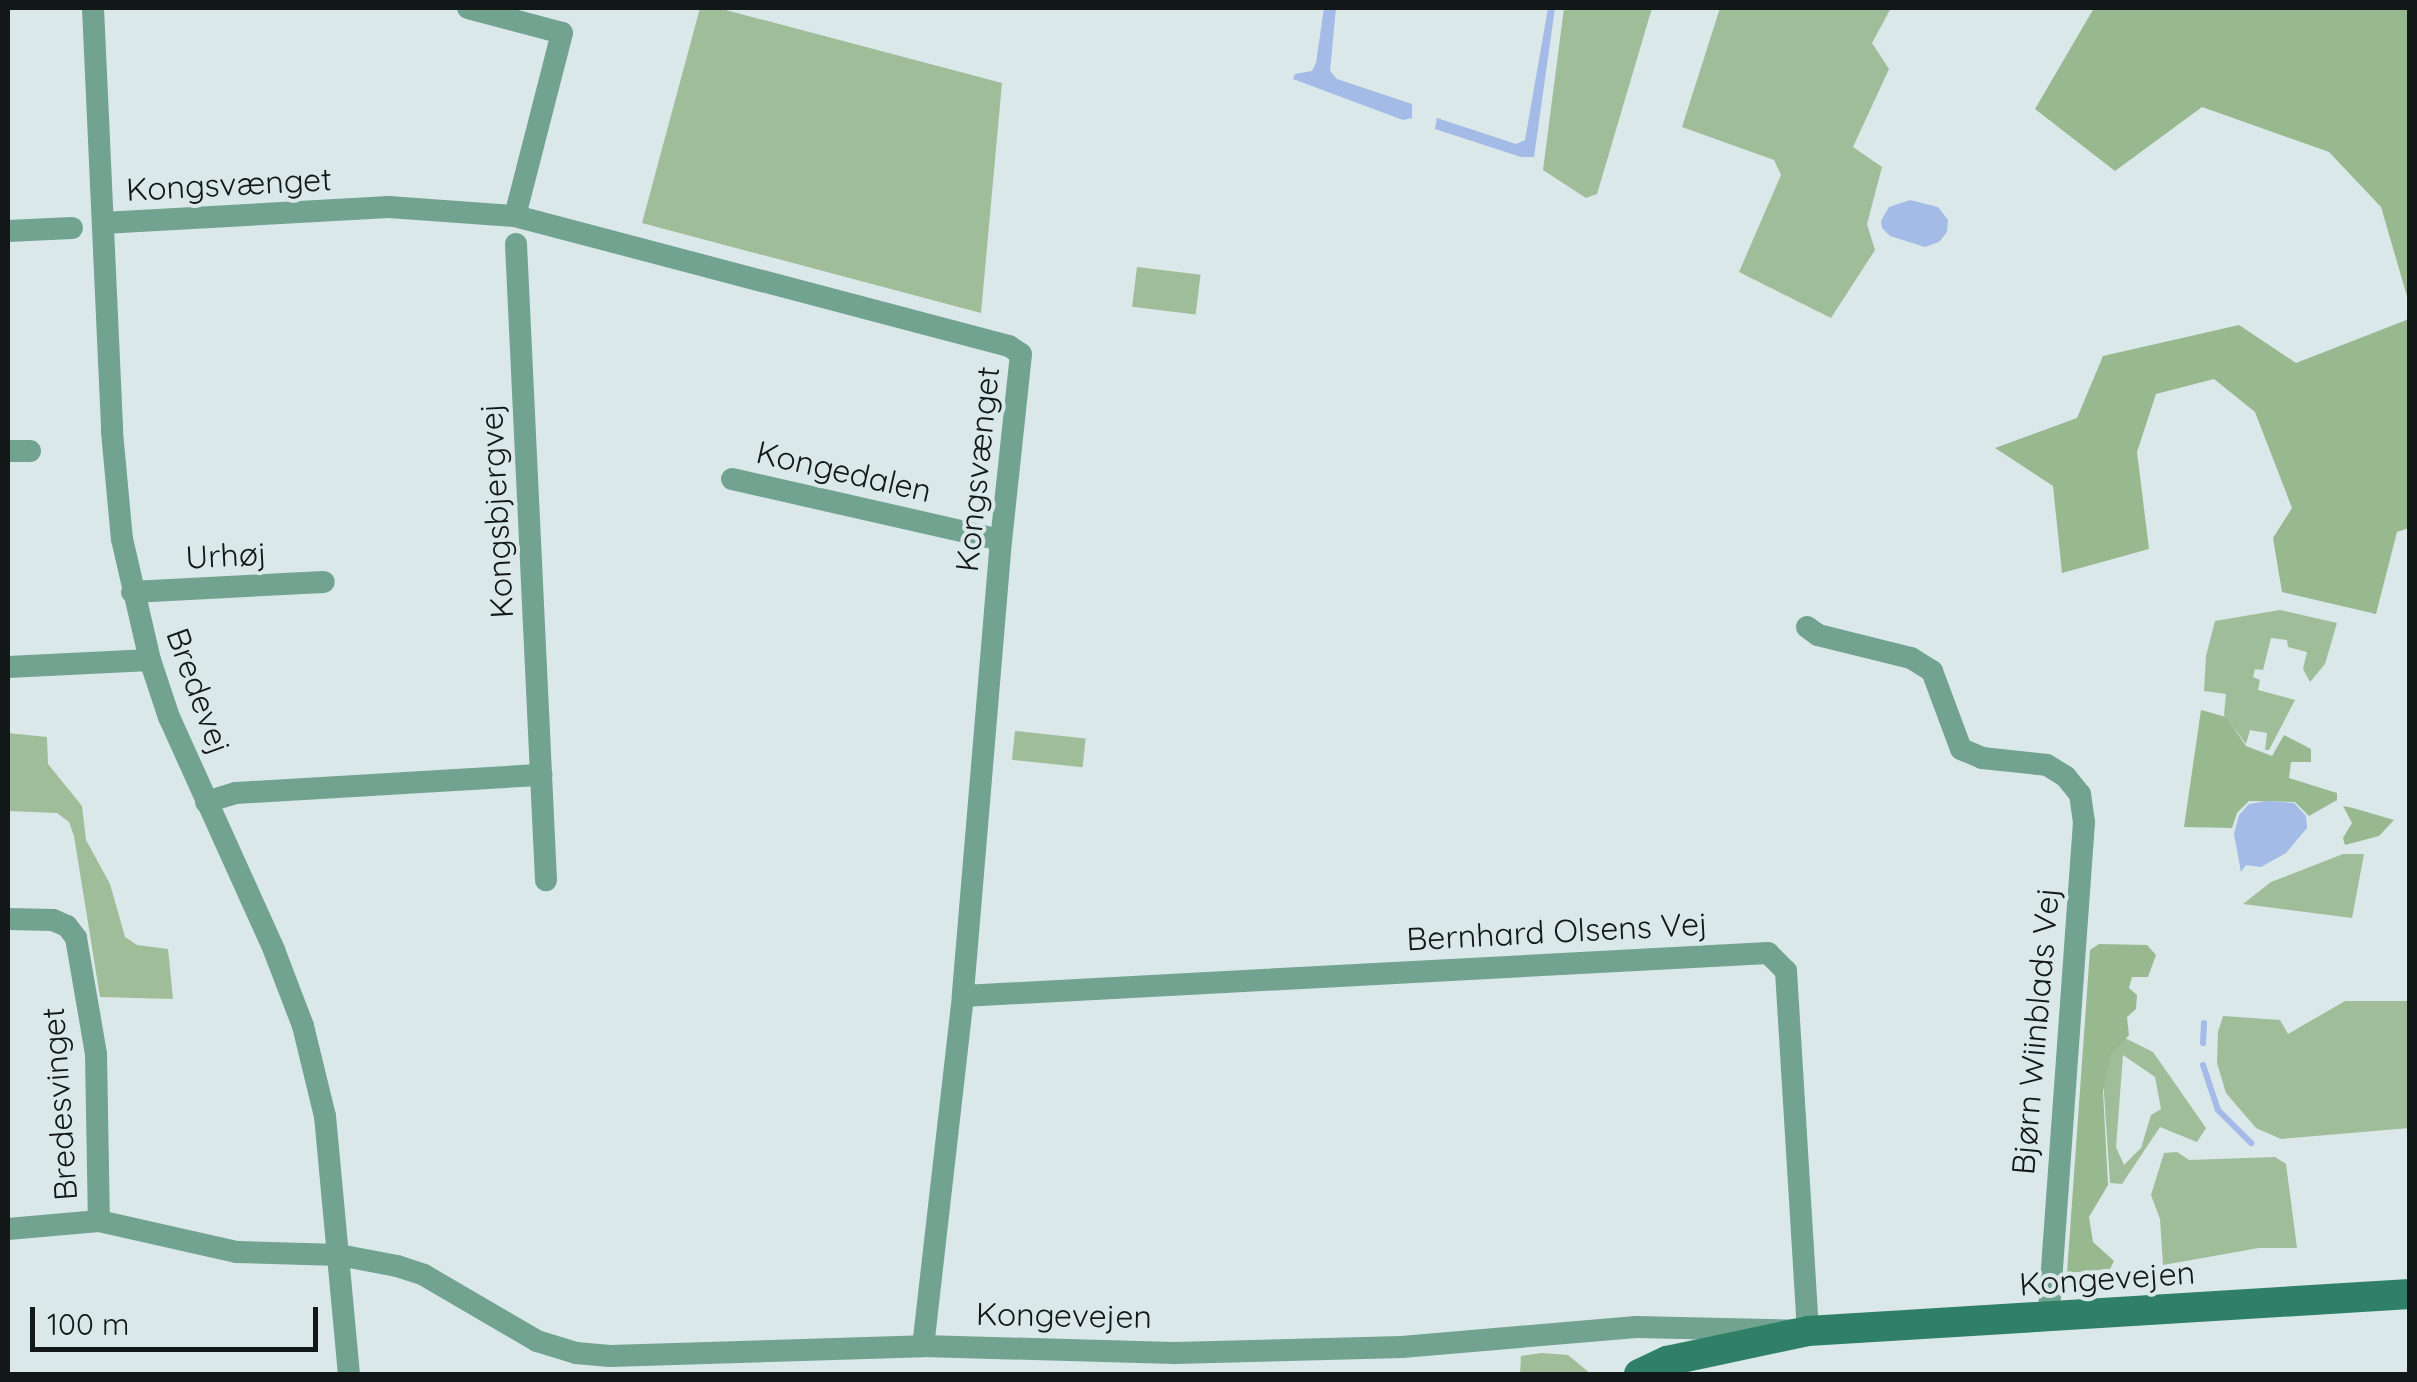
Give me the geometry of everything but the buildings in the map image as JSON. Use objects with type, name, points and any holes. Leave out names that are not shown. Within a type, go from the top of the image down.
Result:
[{"type":"street","name":"Bredevej","points":[[92,8],[112,432],[122,538],[132,592],[150,660],[206,802],[274,950],[302,1026],[324,1116],[349,1374]]},
{"type":"street","points":[[468,8],[562,33],[514,216]]},
{"type":"street","name":"Kongsvænget","points":[[103,223],[389,207],[514,216],[1010,346],[1022,354],[1001,540],[963,996],[923,1346]]},
{"type":"street","points":[[8,232],[72,228]]},
{"type":"street","name":"Kongsbjergvej","points":[[516,244],[546,880]]},
{"type":"street","name":"Kongedalen","points":[[732,480],[1001,540]]},
{"type":"street","name":"Urhøj","points":[[132,592],[324,582]]},
{"type":"street","name":"Bjørn Wiinblads Vej","points":[[1806,627],[1818,635],[1911,658],[1932,671],[1961,750],[1982,758],[2047,764],[2066,776],[2080,794],[2084,822],[2048,1318]]},
{"type":"street","points":[[8,667],[150,660]]},
{"type":"street","points":[[206,802],[236,793],[541,775]]},
{"type":"street","name":"Bredesvinget","points":[[8,918],[53,920],[66,926],[76,938],[96,1054],[99,1222]]},
{"type":"street","name":"Bernhard Olsens Vej","points":[[963,996],[1768,953],[1786,971],[1808,1331]]},
{"type":"street","name":"Bredesvinget","points":[[8,1228],[99,1222],[237,1252],[338,1255]]},
{"type":"street","name":"Kongevejen","points":[[338,1255],[424,1275],[514,1329],[576,1353],[923,1346],[1174,1353],[1402,1347],[1636,1327],[1808,1331],[2410,1294]]},
{"type":"street","name":"Kongevejen","points":[[1639,1374],[1667,1361],[1808,1331]]},
{"type":"green space","points":[[700,8],[718,8],[1002,83],[981,313],[642,223]]},
{"type":"green space","points":[[1564,8],[1652,8],[1597,194],[1586,198],[1543,170]]},
{"type":"green space","points":[[1720,8],[1891,8],[1872,43],[1889,69],[1853,147],[1882,167],[1867,224],[1875,250],[1831,318],[1739,272],[1781,175],[1774,160],[1682,127]]},
{"type":"green space","points":[[2094,8],[2409,8],[2409,303],[2381,207],[2329,152],[2202,107],[2115,171],[2035,109]]},
{"type":"green space","points":[[1137,267],[1201,275],[1196,315],[1132,307]]},
{"type":"green space","points":[[2409,319],[2409,528],[2397,532],[2376,614],[2282,592],[2273,538],[2292,508],[2255,412],[2214,379],[2156,394],[2137,452],[2149,549],[2062,573],[2053,486],[1995,448],[2077,418],[2103,356],[2239,325],[2296,363]]},
{"type":"green space","points":[[2280,610],[2337,623],[2325,664],[2310,682],[2303,669],[2307,652],[2288,647],[2287,640],[2271,638],[2263,670],[2255,669],[2253,677],[2260,680],[2258,690],[2295,700],[2269,750],[2265,750],[2267,733],[2250,730],[2246,744],[2224,715],[2226,694],[2204,691],[2206,656],[2215,621]]},
{"type":"green space","points":[[2201,710],[2226,717],[2246,746],[2272,756],[2284,735],[2311,749],[2311,762],[2291,762],[2289,778],[2337,793],[2337,800],[2309,816],[2295,802],[2249,801],[2237,813],[2232,828],[2184,827]]},
{"type":"green space","points":[[1015,731],[1086,738],[1083,767],[1012,760]]},
{"type":"green space","points":[[8,733],[47,737],[48,764],[82,806],[86,840],[110,884],[125,937],[137,945],[168,949],[173,999],[100,997],[74,836],[69,822],[57,813],[8,811]]},
{"type":"green space","points":[[2343,806],[2394,820],[2379,836],[2345,845],[2343,838],[2352,823]]},
{"type":"green space","points":[[2343,854],[2364,854],[2352,918],[2243,904],[2271,882]]},
{"type":"green space","points":[[2099,944],[2147,945],[2156,955],[2148,977],[2132,977],[2129,988],[2137,995],[2136,1009],[2127,1017],[2129,1035],[2111,1054],[2103,1091],[2108,1185],[2089,1217],[2093,1242],[2114,1261],[2110,1269],[2067,1273],[2090,950]]},
{"type":"green space","points":[[2345,1001],[2409,1001],[2409,1128],[2281,1139],[2256,1128],[2226,1093],[2217,1063],[2223,1016],[2280,1020],[2288,1034]]},
{"type":"green space","points":[[2119,1035],[2153,1052],[2206,1128],[2197,1142],[2160,1127],[2122,1184],[2110,1183],[2102,1064]],"holes":[[[2123,1055],[2155,1077],[2161,1109],[2151,1115],[2141,1148],[2124,1165],[2116,1147]]]},
{"type":"green space","points":[[2177,1152],[2189,1160],[2275,1157],[2286,1164],[2297,1248],[2259,1248],[2163,1265],[2160,1219],[2151,1195],[2164,1153]]},
{"type":"green space","points":[[1568,1355],[1591,1374],[1520,1374],[1521,1356]]},
{"type":"water","points":[[1324,8],[1336,8],[1330,71],[1337,79],[1412,104],[1412,118],[1403,120],[1293,79],[1295,74],[1312,71],[1316,63]]},
{"type":"water","points":[[1548,8],[1555,8],[1534,157],[1521,157],[1435,129],[1437,118],[1516,144],[1525,140]]},
{"type":"water","points":[[1910,200],[1938,207],[1948,220],[1947,232],[1939,242],[1925,247],[1890,236],[1882,228],[1881,221],[1889,207]]},
{"type":"water","points":[[2294,803],[2306,816],[2307,828],[2286,853],[2261,867],[2246,865],[2241,872],[2234,834],[2239,815],[2249,804]]},
{"type":"waterway","points":[[2203,1043],[2204,1023]]},
{"type":"waterway","points":[[2203,1065],[2218,1110],[2251,1143]]}]
